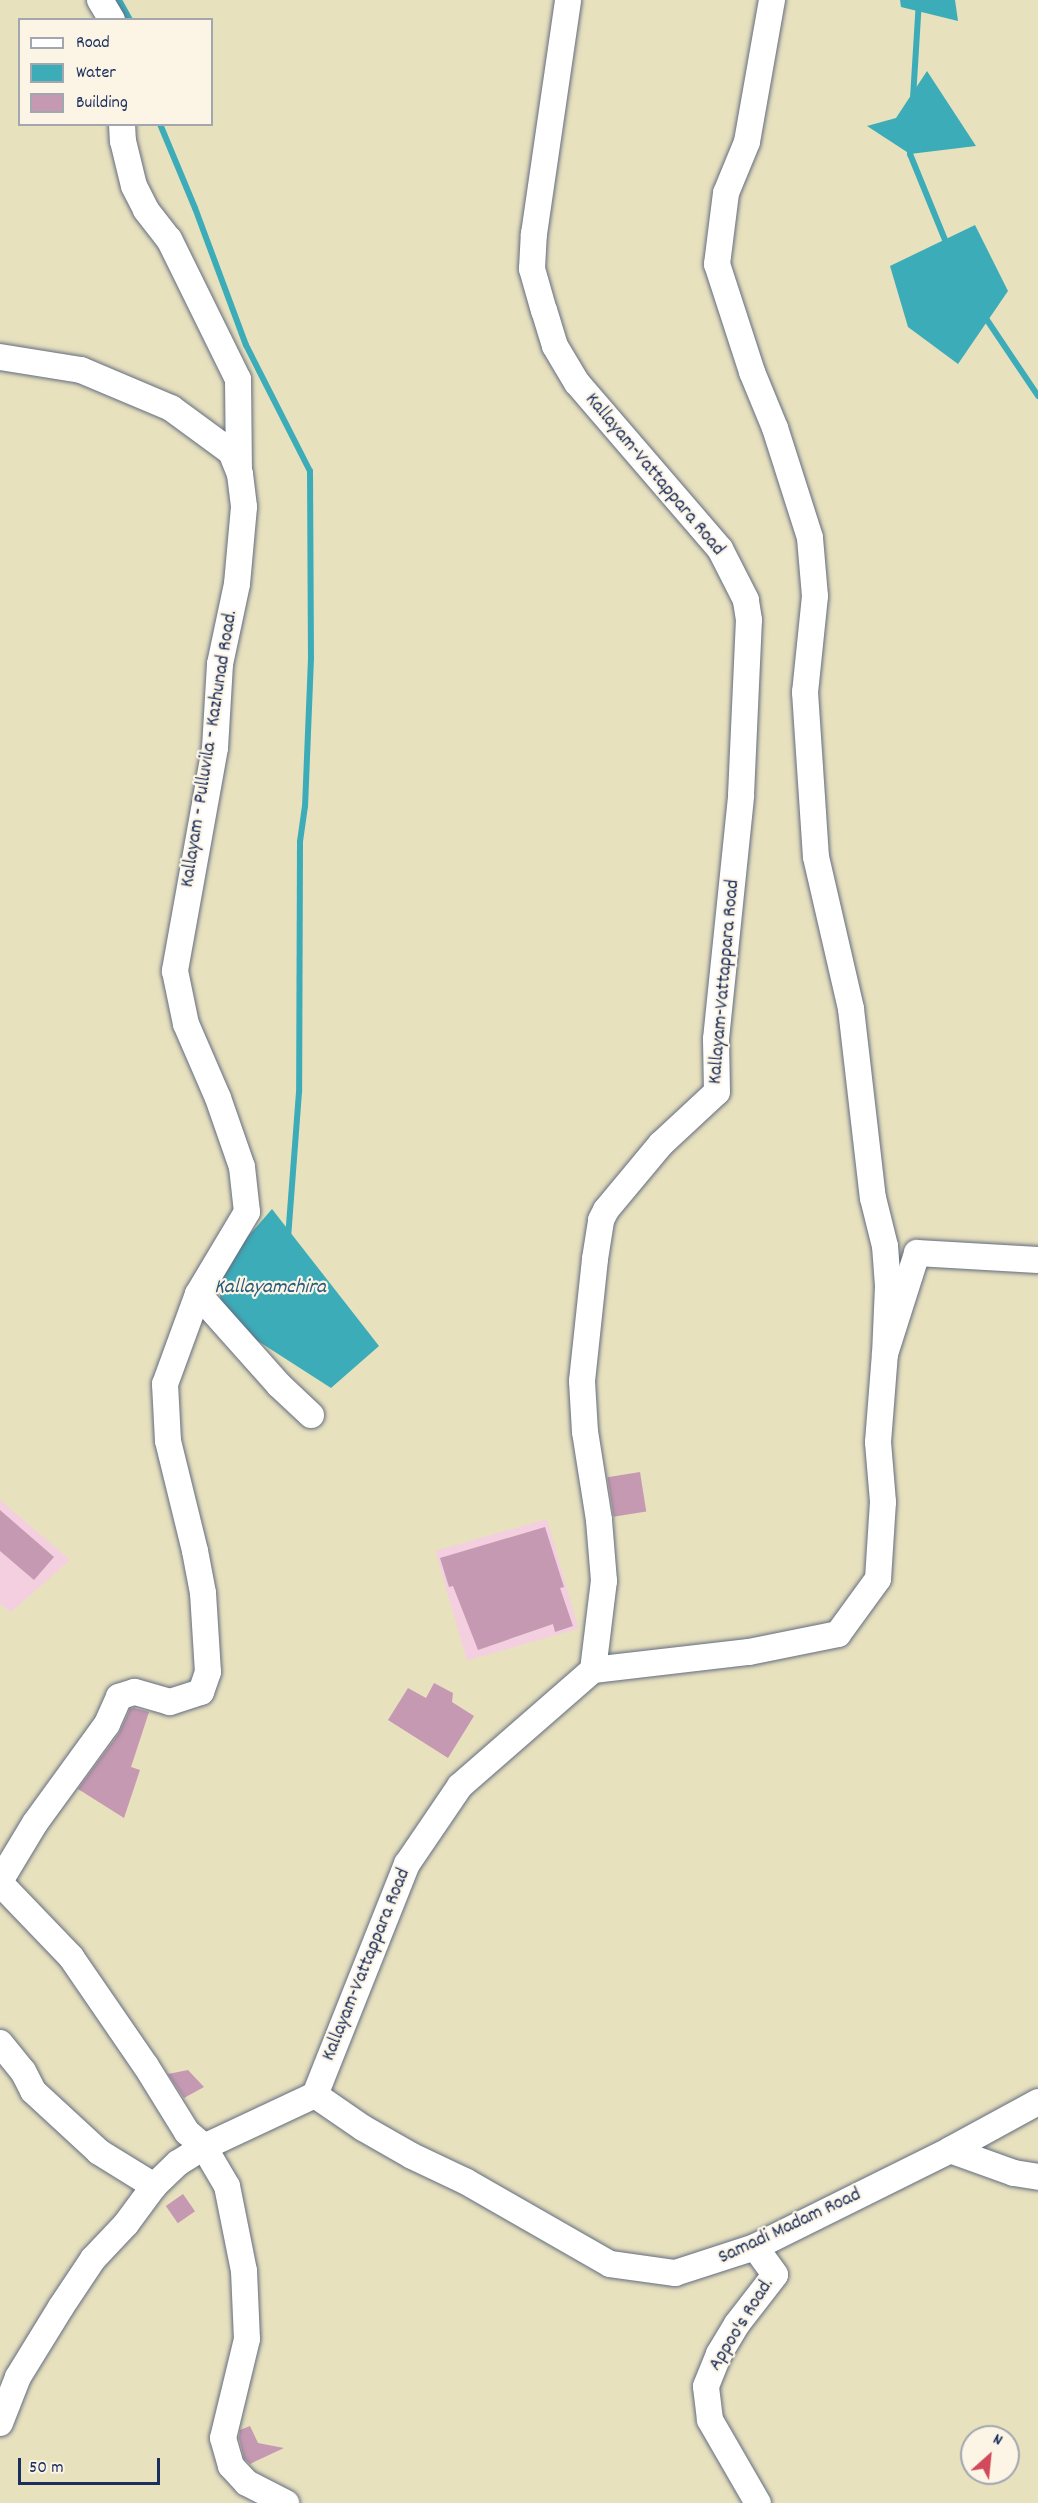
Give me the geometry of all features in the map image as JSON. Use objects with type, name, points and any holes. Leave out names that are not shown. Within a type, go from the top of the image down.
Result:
[{"type":"street","points":[[99,0],[111,18]]},
{"type":"street","name":"Kallayam-Vattappara Road","points":[[315,2095],[406,1864],[460,1786],[593,1670],[604,1581],[599,1520],[585,1432],[582,1381],[595,1259],[602,1220],[606,1210],[661,1144],[717,1092],[716,1039],[741,795],[749,620],[746,600],[720,549],[577,383],[555,346],[544,311],[532,269],[534,234],[568,0]]},
{"type":"street","points":[[593,1670],[749,1652],[838,1634],[878,1579],[883,1502],[878,1442],[888,1286],[885,1246],[873,1198],[851,1009],[816,857],[805,692],[815,596],[810,538],[775,428],[752,372],[717,264],[726,193],[747,142],[772,0]]},
{"type":"street","name":"Kallayam - Pulluvila - Kazhunad Road.","points":[[0,1882],[35,1824],[107,1724],[119,1697],[134,1692],[170,1702],[201,1692],[208,1672],[203,1593],[193,1541],[168,1441],[165,1384],[198,1294],[247,1212],[242,1167],[218,1098],[186,1024],[175,971],[215,748],[220,664],[237,584],[244,507],[239,471],[238,379],[170,239],[146,210],[134,186],[123,141],[122,126]]},
{"type":"street","name":"Kallayam - Pulluvila - Kazhunad Road.","points":[[0,357],[71,369],[171,408],[231,452],[239,471]]},
{"type":"street","points":[[885,1354],[917,1253],[1038,1260]]},
{"type":"street","points":[[198,1294],[279,1385],[311,1415]]},
{"type":"street","points":[[0,1882],[71,1957],[146,2066],[187,2132],[204,2147],[227,2186],[244,2271],[247,2339],[223,2438],[231,2466],[247,2483],[286,2503]]},
{"type":"street","points":[[0,2043],[23,2071],[33,2091],[99,2152],[154,2186]]},
{"type":"street","points":[[0,2423],[18,2377],[61,2307],[93,2259],[126,2224],[154,2186],[178,2163],[204,2147],[315,2095]]},
{"type":"street","name":"Samadi Madam Road","points":[[315,2095],[363,2128],[500,2200],[610,2264],[675,2273],[755,2247],[950,2150],[1038,2102]]},
{"type":"street","points":[[950,2150],[1014,2173],[1038,2177]]},
{"type":"street","name":"Appoo's Road.","points":[[755,2247],[775,2276],[737,2324],[719,2354],[706,2387],[710,2420],[758,2503]]},
{"type":"shaded area","points":[[0,1500],[70,1560],[11,1612],[0,1604]]},
{"type":"shaded area","points":[[547,1519],[578,1629],[467,1661],[435,1551]]},
{"type":"water","points":[[900,0],[955,0],[958,21],[901,7]]},
{"type":"water","points":[[927,71],[976,146],[910,154],[867,126],[896,118]]},
{"type":"water","points":[[975,225],[1008,291],[958,364],[908,327],[890,266]]},
{"type":"water","name":"Kallayamchira","points":[[272,1209],[379,1346],[331,1388],[222,1318],[218,1271]]},
{"type":"building","points":[[640,1472],[646,1512],[614,1517],[607,1477]]},
{"type":"building","points":[[0,1510],[54,1557],[34,1580],[0,1551]]},
{"type":"building","points":[[545,1527],[564,1587],[560,1588],[573,1626],[555,1632],[553,1624],[478,1650],[453,1586],[449,1587],[440,1558]]},
{"type":"building","points":[[434,1683],[453,1693],[452,1702],[474,1716],[448,1758],[388,1720],[408,1688],[426,1698]]},
{"type":"building","points":[[130,1709],[149,1712],[131,1767],[140,1770],[124,1818],[78,1789],[119,1733]]},
{"type":"building","points":[[188,2070],[204,2087],[184,2098],[168,2074]]},
{"type":"building","points":[[183,2194],[195,2211],[178,2223],[166,2206]]},
{"type":"building","points":[[250,2426],[258,2443],[284,2448],[250,2464],[244,2458],[239,2438],[240,2430]]},
{"type":"waterway","points":[[119,0],[129,18]]},
{"type":"waterway","points":[[913,98],[919,0]]},
{"type":"waterway","points":[[161,126],[195,208],[246,345],[310,471],[311,658],[305,806],[300,842],[299,1092],[288,1237]]},
{"type":"waterway","points":[[910,147],[910,154],[948,247]]},
{"type":"waterway","points":[[983,314],[1038,396]]}]
